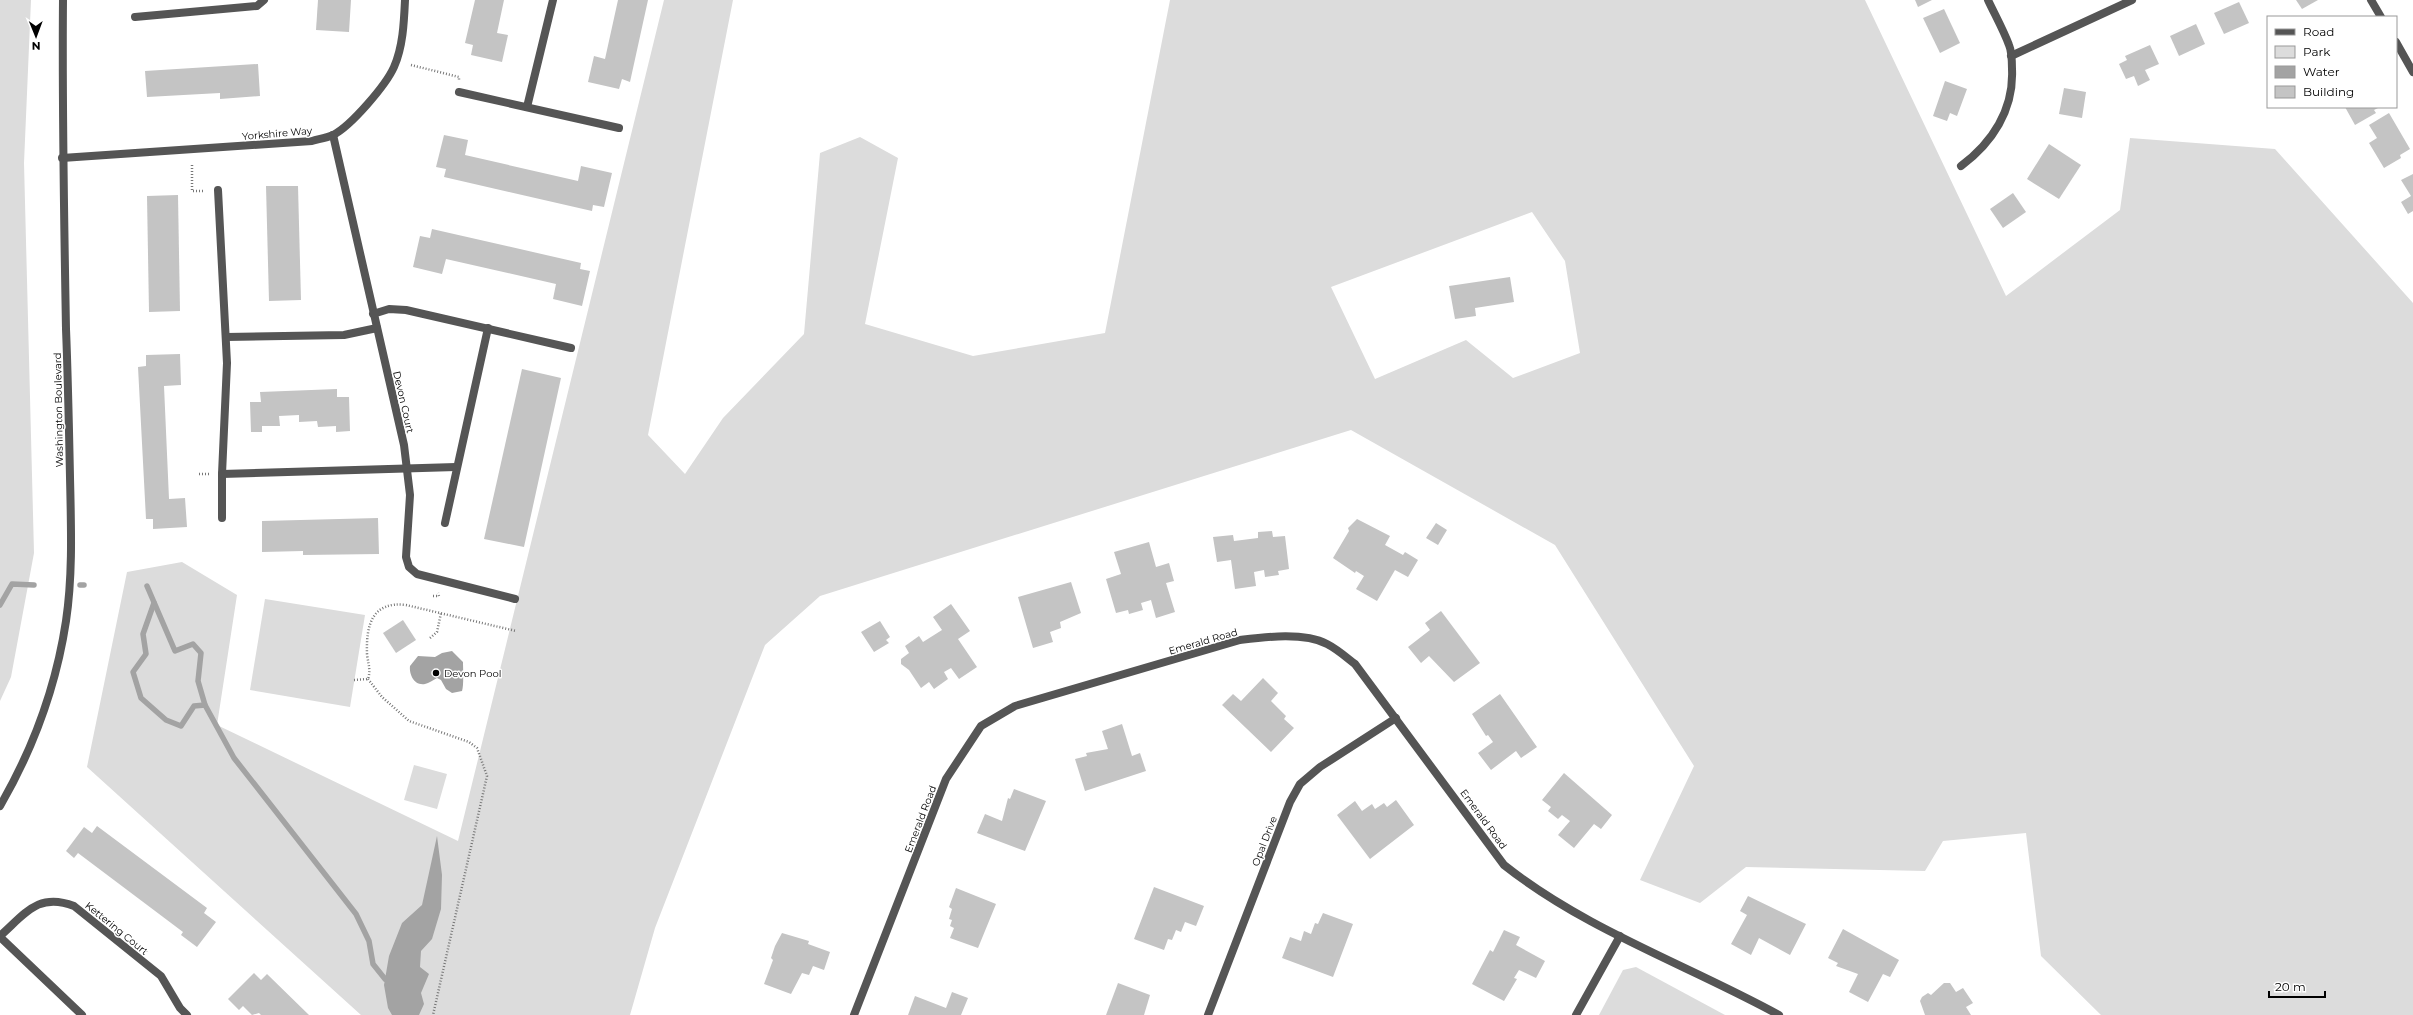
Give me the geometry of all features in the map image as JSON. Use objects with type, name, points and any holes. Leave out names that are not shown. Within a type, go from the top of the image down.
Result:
[{"type":"street","name":"Washington Boulevard","points":[[0,806],[28,752],[48,698],[66,621],[69,587],[71,499],[62,158],[63,0]]},
{"type":"street","points":[[135,17],[257,6],[264,0]]},
{"type":"street","name":"Yorkshire Way","points":[[62,158],[312,141],[333,135],[360,112],[380,89],[394,67],[401,42],[405,0]]},
{"type":"street","points":[[527,107],[553,0]]},
{"type":"street","points":[[1961,166],[1988,142],[2000,123],[2009,100],[2013,79],[2009,46],[1988,0]]},
{"type":"street","points":[[2011,56],[2132,0]]},
{"type":"street","points":[[2372,0],[2380,16]]},
{"type":"street","points":[[2397,44],[2413,72]]},
{"type":"street","points":[[459,92],[619,128]]},
{"type":"street","name":"Devon Court","points":[[333,135],[408,468],[410,495],[406,557],[409,567],[417,574],[515,598]]},
{"type":"street","points":[[218,190],[226,338],[222,518]]},
{"type":"street","points":[[373,314],[389,309],[406,310],[571,348]]},
{"type":"street","points":[[226,338],[344,335],[376,328]]},
{"type":"street","points":[[445,524],[456,467],[488,328]]},
{"type":"street","points":[[222,474],[456,467]]},
{"type":"street","name":"Emerald Road","points":[[854,1015],[946,779],[981,726],[1015,706],[1240,640],[1270,637],[1300,638],[1326,644],[1355,664],[1504,865],[1531,886],[1620,936],[1779,1015]]},
{"type":"street","name":"Opal Drive","points":[[1208,1015],[1290,802],[1300,784],[1320,767],[1396,718]]},
{"type":"street","name":"Kettering Court","points":[[82,1015],[0,937],[34,906],[46,901],[61,901],[74,906],[161,976],[180,1008],[187,1015]]},
{"type":"street","points":[[1576,1015],[1620,936]]},
{"type":"path","points":[[411,65],[459,77],[459,92]]},
{"type":"path","points":[[192,165],[192,191],[218,190]]},
{"type":"path","points":[[433,596],[439,596]]},
{"type":"path","points":[[368,679],[370,674],[367,647],[370,625],[377,611],[393,604],[441,613],[516,631]]},
{"type":"path","points":[[430,638],[437,632],[441,613]]},
{"type":"path","points":[[354,680],[368,679]]},
{"type":"path","points":[[368,679],[382,697],[409,721],[469,742],[477,748],[487,776],[433,1015]]},
{"type":"green space","points":[[0,0],[31,0],[24,163],[34,553],[11,677],[0,701]]},
{"type":"green space","points":[[664,0],[733,0],[648,435],[685,474],[723,418],[804,334],[820,153],[860,137],[898,158],[865,324],[973,356],[1105,333],[1170,0],[1865,0],[2006,296],[2120,210],[2130,138],[2275,149],[2413,303],[2413,1015],[2101,1015],[2041,956],[2026,833],[1943,841],[1925,871],[1746,867],[1700,903],[1640,880],[1694,766],[1555,545],[1351,430],[820,596],[765,645],[655,928],[630,1015],[361,1015],[87,767],[127,572],[182,562],[237,595],[217,725],[458,841]],"holes":[[[1532,212],[1565,261],[1580,353],[1513,378],[1466,340],[1375,379],[1331,287]]]},
{"type":"green space","points":[[265,599],[365,615],[350,707],[250,690]]},
{"type":"green space","points":[[414,765],[447,774],[437,809],[404,800]]},
{"type":"green space","points":[[1636,967],[1725,1015],[1599,1015],[1623,970]]},
{"type":"water","name":"Devon Pool","points":[[452,651],[463,662],[462,691],[452,693],[446,689],[441,680],[437,678],[426,684],[421,684],[415,681],[411,676],[410,666],[418,656],[435,657],[442,653]]},
{"type":"water","points":[[437,836],[442,875],[441,909],[432,939],[421,951],[420,967],[429,974],[421,993],[424,1004],[419,1015],[392,1015],[388,1008],[384,985],[389,956],[402,923],[422,905]]},
{"type":"building","points":[[318,0],[351,0],[349,32],[316,30]]},
{"type":"building","points":[[475,0],[504,0],[497,33],[508,35],[502,62],[471,55],[473,45],[465,43]]},
{"type":"building","points":[[618,0],[648,0],[630,82],[622,79],[619,89],[588,82],[594,56],[605,59]]},
{"type":"building","points":[[1915,0],[1932,0],[1918,7]]},
{"type":"building","points":[[2296,0],[2318,0],[2302,9]]},
{"type":"building","points":[[2239,2],[2249,23],[2224,34],[2214,13]]},
{"type":"building","points":[[1944,9],[1960,43],[1940,53],[1923,18]]},
{"type":"building","points":[[2196,24],[2205,44],[2179,56],[2170,36]]},
{"type":"building","points":[[2150,45],[2159,64],[2145,70],[2150,80],[2138,86],[2134,76],[2126,79],[2119,64],[2127,60],[2125,56]]},
{"type":"building","points":[[258,64],[260,96],[220,99],[220,93],[147,97],[145,71]]},
{"type":"building","points":[[1945,81],[1967,89],[1957,116],[1950,113],[1947,121],[1933,116]]},
{"type":"building","points":[[2064,88],[2086,92],[2082,118],[2059,114]]},
{"type":"building","points":[[2346,108],[2378,108],[2374,110],[2376,113],[2355,125]]},
{"type":"building","points":[[2389,113],[2410,149],[2400,155],[2401,158],[2384,168],[2369,143],[2377,138],[2369,125]]},
{"type":"building","points":[[444,135],[468,140],[465,155],[578,181],[581,166],[612,173],[604,207],[593,205],[592,211],[444,177],[446,169],[436,167]]},
{"type":"building","points":[[2049,144],[2081,165],[2059,199],[2027,179]]},
{"type":"building","points":[[2413,174],[2413,211],[2408,214],[2401,202],[2411,196],[2401,180]]},
{"type":"building","points":[[266,186],[298,186],[301,300],[269,301]]},
{"type":"building","points":[[2013,193],[2026,212],[2003,228],[1990,209]]},
{"type":"building","points":[[178,195],[180,311],[149,312],[147,196]]},
{"type":"building","points":[[432,229],[581,263],[580,269],[590,271],[582,306],[553,299],[556,284],[446,259],[442,274],[413,267],[420,236],[430,238]]},
{"type":"building","points":[[1510,277],[1514,302],[1475,308],[1476,316],[1455,319],[1449,286]]},
{"type":"building","points":[[180,354],[181,385],[164,386],[169,499],[185,498],[187,527],[153,529],[153,519],[146,519],[138,367],[146,366],[146,355]]},
{"type":"building","points":[[522,369],[561,378],[524,547],[484,539]]},
{"type":"building","points":[[337,389],[337,397],[349,397],[350,431],[336,432],[336,426],[318,427],[317,421],[299,422],[299,415],[279,416],[280,426],[262,426],[262,432],[251,432],[250,402],[261,402],[260,392]]},
{"type":"building","points":[[378,518],[379,554],[303,555],[303,551],[262,552],[262,521]]},
{"type":"building","points":[[1357,519],[1390,536],[1385,545],[1403,555],[1405,552],[1418,560],[1408,577],[1395,570],[1377,601],[1356,589],[1364,576],[1356,571],[1355,573],[1333,558],[1349,531],[1348,528]]},
{"type":"building","points":[[1436,523],[1447,530],[1438,545],[1426,538]]},
{"type":"building","points":[[1272,531],[1273,537],[1285,536],[1289,569],[1278,571],[1279,575],[1265,577],[1264,570],[1254,572],[1256,586],[1235,589],[1231,560],[1217,562],[1213,537],[1233,535],[1234,541],[1258,538],[1258,532]]},
{"type":"building","points":[[1149,542],[1156,567],[1169,563],[1174,581],[1166,583],[1175,612],[1156,618],[1151,600],[1141,603],[1143,610],[1129,614],[1128,610],[1116,613],[1106,579],[1121,574],[1114,552]]},
{"type":"building","points":[[1071,582],[1081,613],[1060,622],[1061,628],[1050,632],[1053,642],[1033,648],[1018,597]]},
{"type":"building","points":[[951,604],[970,631],[958,639],[977,667],[959,679],[951,668],[944,672],[948,679],[934,689],[929,682],[921,688],[909,670],[901,664],[901,659],[909,653],[905,646],[919,636],[923,642],[942,630],[933,617]]},
{"type":"building","points":[[1441,611],[1480,663],[1454,682],[1429,656],[1421,663],[1408,647],[1430,630],[1425,623]]},
{"type":"building","points":[[403,620],[416,640],[396,653],[383,633]]},
{"type":"building","points":[[880,621],[890,637],[886,640],[889,643],[874,652],[861,632]]},
{"type":"building","points":[[1263,678],[1278,693],[1271,701],[1286,716],[1284,719],[1294,728],[1271,752],[1222,705],[1233,694],[1241,701]]},
{"type":"building","points":[[1500,694],[1537,747],[1521,758],[1516,751],[1491,770],[1478,753],[1493,742],[1488,735],[1486,736],[1472,714]]},
{"type":"building","points":[[1122,724],[1132,756],[1140,753],[1146,771],[1085,791],[1075,759],[1087,756],[1086,753],[1108,749],[1102,731]]},
{"type":"building","points":[[1564,773],[1612,815],[1601,829],[1594,824],[1574,848],[1558,835],[1570,821],[1562,815],[1558,819],[1548,811],[1551,807],[1542,800]]},
{"type":"building","points":[[1014,789],[1046,801],[1025,851],[977,833],[985,814],[1002,821],[1008,798],[1010,799]]},
{"type":"building","points":[[1396,800],[1414,825],[1370,859],[1337,815],[1355,801],[1362,811],[1372,804],[1375,809],[1384,803],[1387,807]]},
{"type":"building","points":[[97,826],[207,908],[204,913],[216,922],[197,947],[181,935],[183,932],[78,853],[74,858],[66,851],[84,827],[92,833]]},
{"type":"building","points":[[1154,887],[1204,906],[1196,926],[1185,922],[1181,932],[1176,930],[1172,940],[1168,939],[1164,950],[1134,939]]},
{"type":"building","points":[[956,888],[996,904],[978,948],[950,938],[954,928],[950,926],[952,920],[949,919],[952,909],[949,907]]},
{"type":"building","points":[[1748,896],[1806,924],[1790,955],[1759,938],[1751,955],[1731,944],[1747,915],[1740,911]]},
{"type":"building","points":[[1323,913],[1353,924],[1333,977],[1282,958],[1290,937],[1301,941],[1304,931],[1311,934],[1315,923],[1318,924]]},
{"type":"building","points":[[1843,929],[1899,960],[1890,977],[1883,974],[1868,1002],[1849,992],[1858,974],[1836,966],[1838,963],[1828,958]]},
{"type":"building","points":[[1504,930],[1520,937],[1516,945],[1545,961],[1536,978],[1519,970],[1514,978],[1517,979],[1504,1001],[1472,984],[1490,950],[1493,952]]},
{"type":"building","points":[[782,933],[809,941],[808,944],[830,952],[824,970],[813,966],[809,975],[802,973],[791,994],[764,984],[773,960],[771,958],[775,946]]},
{"type":"building","points":[[254,973],[261,980],[267,974],[309,1015],[261,1015],[259,1013],[252,1015],[243,1006],[239,1010],[228,999]]},
{"type":"building","points":[[1118,983],[1150,995],[1144,1015],[1106,1015]]},
{"type":"building","points":[[1944,983],[1950,983],[1956,992],[1963,988],[1973,1003],[1966,1007],[1971,1015],[1925,1015],[1920,1001],[1922,997],[1928,993],[1931,995]]},
{"type":"building","points":[[952,992],[968,998],[961,1015],[908,1015],[915,996],[946,1008]]},
{"type":"waterway","points":[[0,605],[12,584],[34,585]]},
{"type":"waterway","points":[[147,586],[175,651],[193,644],[201,653],[198,681],[205,705],[234,758],[356,914],[369,941],[373,964],[385,979]]},
{"type":"waterway","points":[[154,603],[143,634],[146,654],[133,672],[141,698],[166,720],[181,726],[194,706],[205,705]]},
{"type":"place","name":"Devon Pool","points":[[436,673]]}]
